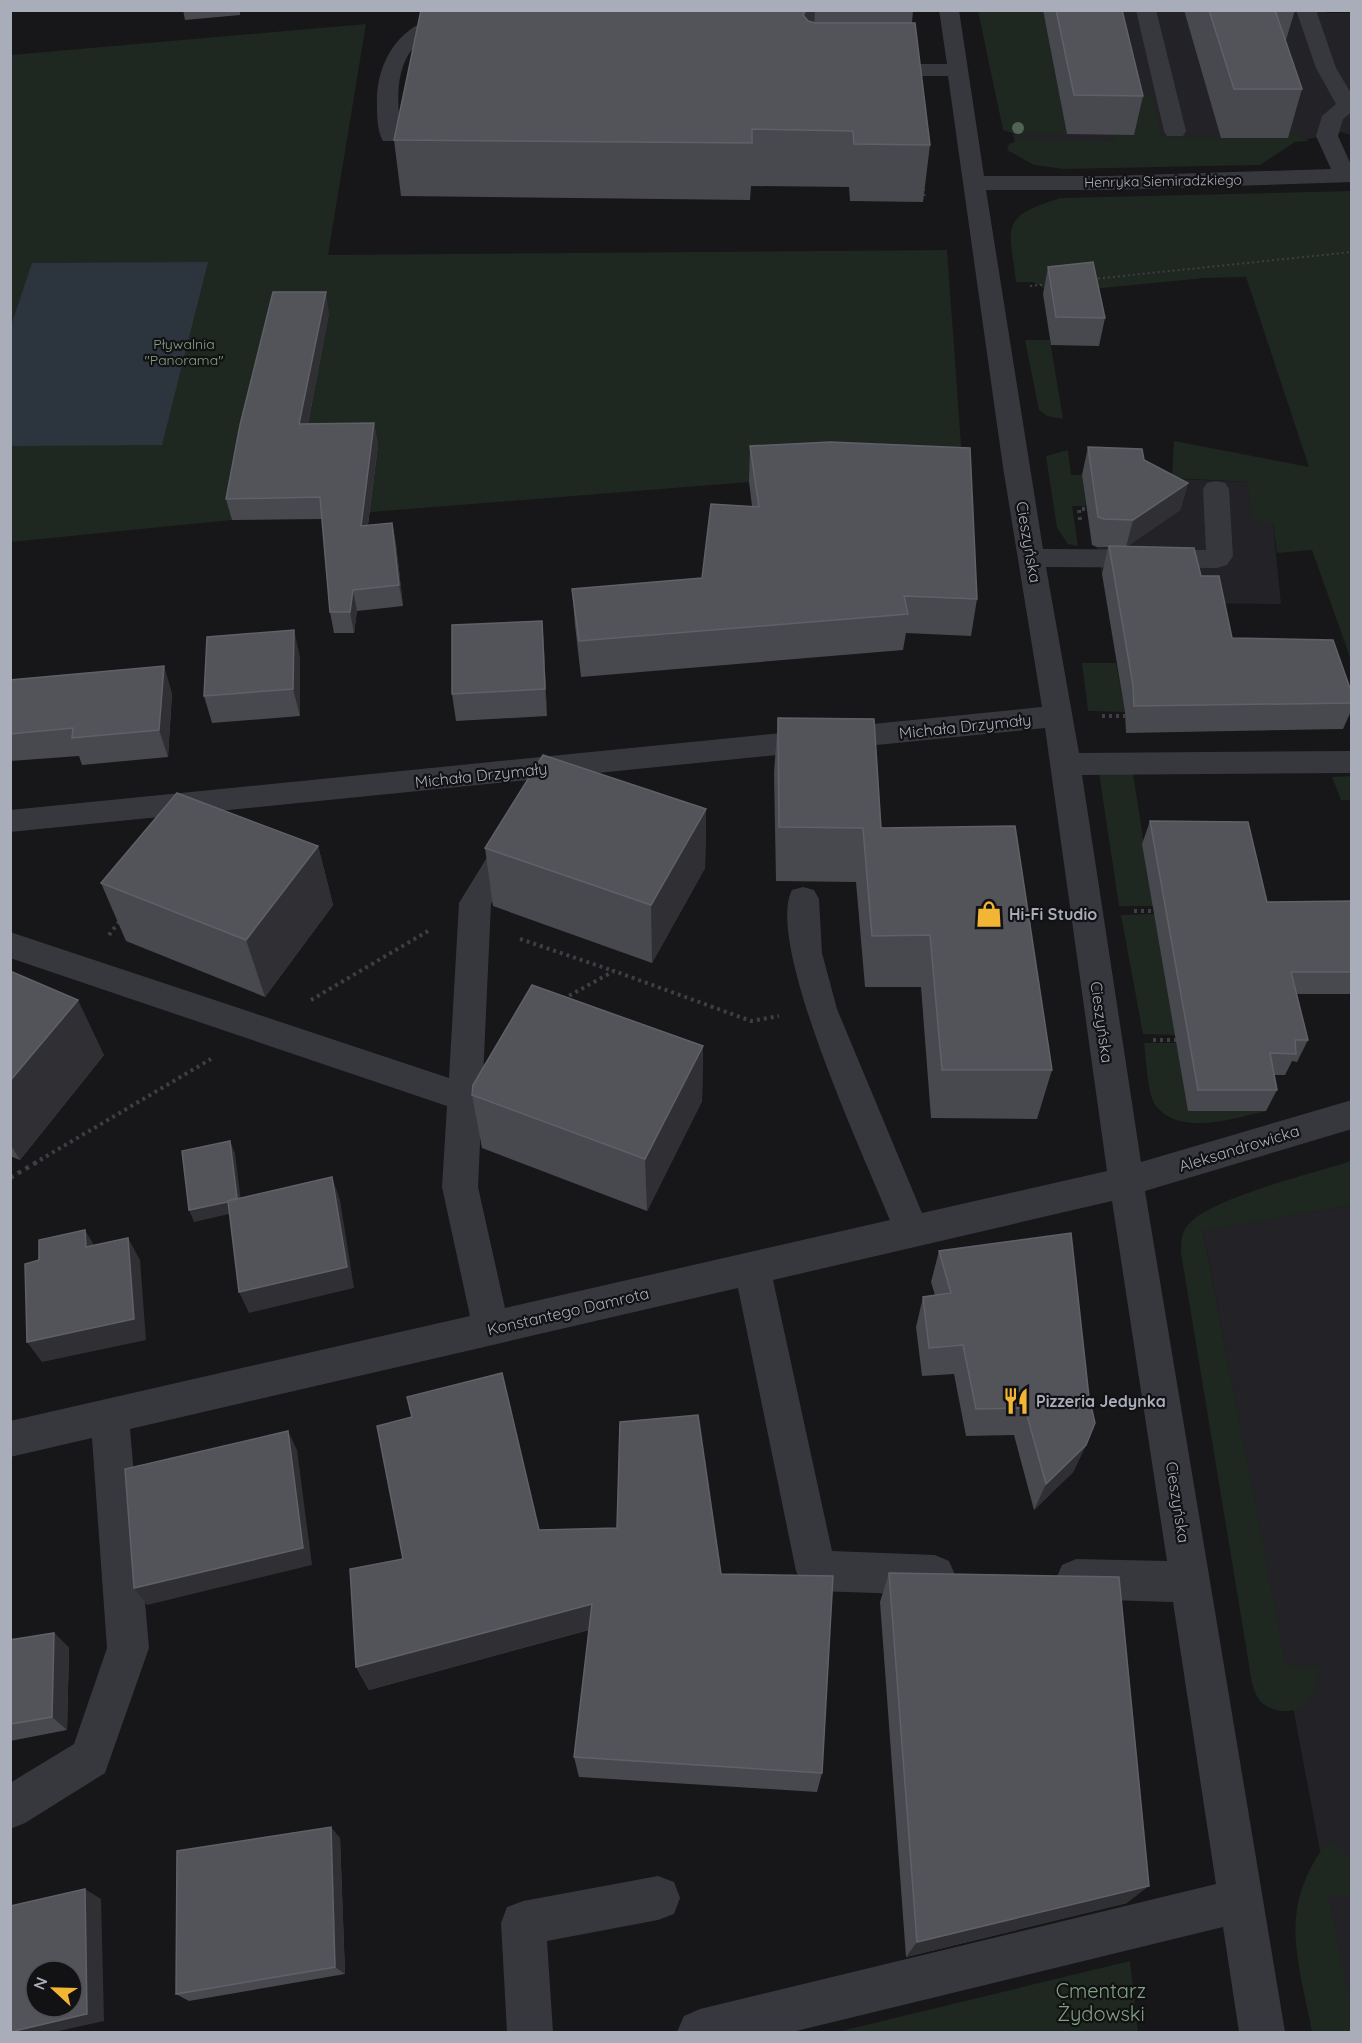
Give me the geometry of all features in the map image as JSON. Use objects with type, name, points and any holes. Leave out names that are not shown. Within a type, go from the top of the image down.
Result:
[{"type":"street","points":[[391,136],[386,109],[389,76],[395,55],[419,32],[448,18],[454,10]]},
{"type":"street","name":"Cieszyńska","points":[[949,10],[1016,467],[1059,716],[1126,1182],[1262,2032]]},
{"type":"street","points":[[1146,10],[1175,131]]},
{"type":"street","points":[[1306,10],[1326,68],[1349,105],[1333,116],[1327,136],[1348,175]]},
{"type":"street","points":[[860,66],[958,70]]},
{"type":"street","name":"Henryka Siemiradzkiego","points":[[974,183],[1109,183],[1348,175]]},
{"type":"street","points":[[1032,558],[1217,559],[1220,556],[1216,489]]},
{"type":"street","name":"Michała Drzymały","points":[[10,820],[558,768],[1059,716]]},
{"type":"street","points":[[1066,764],[1352,762]]},
{"type":"street","points":[[490,1329],[460,1188],[475,903],[558,768]]},
{"type":"street","points":[[803,898],[806,953],[821,1009],[912,1231]]},
{"type":"street","points":[[10,945],[466,1098]]},
{"type":"street","name":"Aleksandrowicka","points":[[1126,1182],[1352,1114]]},
{"type":"street","name":"Konstantego Damrota","points":[[10,1439],[1126,1182]]},
{"type":"street","points":[[752,1268],[816,1571],[972,1576]]},
{"type":"street","points":[[10,1808],[90,1758],[128,1648],[110,1416]]},
{"type":"street","points":[[1044,1578],[1191,1582]]},
{"type":"street","points":[[530,2032],[522,1923],[658,1898]]},
{"type":"street","points":[[700,2032],[1241,1900]]},
{"type":"path","points":[[922,179],[925,199]]},
{"type":"path","points":[[1083,280],[1352,252]]},
{"type":"path","points":[[1024,287],[1059,283]]},
{"type":"path","points":[[1142,911],[1154,911]]},
{"type":"path","points":[[83,969],[126,913]]},
{"type":"path","points":[[474,923],[751,1021],[821,1009]]},
{"type":"path","points":[[562,1000],[614,971]]},
{"type":"path","points":[[1162,1040],[1176,1040]]},
{"type":"shaded area","points":[[1325,10],[1326,13],[1351,13],[1351,135],[1341,132],[1289,143],[1017,154],[988,11]]},
{"type":"shaded area","points":[[208,262],[162,445],[11,446],[11,326],[32,263]]},
{"type":"shaded area","points":[[1082,475],[1249,482],[1273,524],[1281,604],[1192,603],[1102,574]]},
{"type":"shaded area","points":[[1351,1205],[1351,2015],[1203,1230]]},
{"type":"green space","points":[[978,11],[1043,11],[1067,134],[1018,135],[1003,130]]},
{"type":"green space","name":"Pływalnia \"Panorama\"","points":[[366,24],[328,255],[947,250],[964,485],[749,482],[284,519],[232,520],[11,542],[11,55]]},
{"type":"green space","points":[[1128,86],[1153,98],[1162,137],[1288,138],[1287,133],[1296,134],[1309,141],[1295,142],[1260,165],[1063,169],[1034,165],[1007,150],[1009,144],[1019,140],[1116,141],[1115,134]]},
{"type":"green space","points":[[1351,191],[1351,660],[1312,550],[1277,553],[1273,524],[1251,521],[1249,482],[1172,478],[1174,441],[1309,467],[1246,277],[1205,278],[1052,293],[1033,282],[1016,282],[1011,235],[1017,218],[1026,211],[1060,198]]},
{"type":"green space","points":[[1025,340],[1050,340],[1063,419],[1047,416],[1039,410]]},
{"type":"green space","points":[[1068,450],[1071,475],[1082,475],[1086,506],[1072,506],[1078,546],[1068,544],[1057,528],[1046,456]]},
{"type":"green space","points":[[1082,663],[1116,663],[1125,712],[1088,711]]},
{"type":"green space","points":[[1099,773],[1133,774],[1154,906],[1119,906]]},
{"type":"green space","points":[[1351,776],[1351,800],[1341,800],[1332,777]]},
{"type":"green space","points":[[1154,914],[1176,1035],[1143,1034],[1121,915]]},
{"type":"green space","points":[[1144,1043],[1177,1043],[1189,1110],[1266,1111],[1209,1123],[1179,1121],[1167,1115],[1153,1101],[1147,1076]]},
{"type":"green space","points":[[1351,1161],[1351,1205],[1203,1231],[1286,1665],[1319,1666],[1314,1691],[1306,1704],[1293,1710],[1279,1711],[1265,1706],[1260,1701],[1251,1679],[1181,1253],[1182,1239],[1187,1226],[1216,1206],[1263,1188]]},
{"type":"green space","points":[[1333,1843],[1351,1859],[1351,1895],[1329,1895],[1347,1989],[1351,1992],[1351,2032],[1312,2032],[1298,1958],[1296,1914],[1310,1869],[1325,1845]]},
{"type":"green space","name":"Cmentarz Żydowski","points":[[1130,1961],[1138,2032],[837,2032]]},
{"type":"building","points":[[421,10],[806,10],[803,15],[808,21],[815,23],[915,23],[930,145],[854,144],[853,131],[752,129],[752,143],[394,140]]},
{"type":"building","points":[[1056,10],[1122,10],[1143,96],[1074,95]]},
{"type":"building","points":[[1209,10],[1275,10],[1302,89],[1234,89]]},
{"type":"building","points":[[1093,262],[1105,318],[1056,317],[1048,267]]},
{"type":"building","points":[[273,292],[326,292],[299,424],[374,423],[361,526],[392,523],[399,585],[353,590],[350,612],[330,612],[320,497],[226,499],[240,425]]},
{"type":"building","points":[[830,442],[970,448],[977,599],[904,596],[908,614],[579,641],[572,589],[702,578],[711,504],[759,507],[750,446]]},
{"type":"building","points":[[1088,447],[1142,449],[1144,460],[1188,483],[1133,520],[1098,517]]},
{"type":"building","points":[[1109,546],[1194,548],[1201,576],[1219,576],[1232,638],[1333,640],[1352,694],[1352,703],[1134,706],[1133,685]]},
{"type":"building","points":[[542,621],[545,689],[452,694],[452,625]]},
{"type":"building","points":[[294,630],[293,689],[204,696],[207,637]]},
{"type":"building","points":[[164,666],[159,730],[72,738],[73,728],[10,734],[10,680]]},
{"type":"building","points":[[778,718],[874,719],[881,828],[1015,826],[1052,1070],[942,1070],[930,935],[872,936],[863,828],[779,827]]},
{"type":"building","points":[[543,755],[706,809],[651,905],[485,848]]},
{"type":"building","points":[[177,793],[318,846],[246,940],[101,883]]},
{"type":"building","points":[[1150,821],[1248,822],[1267,902],[1352,901],[1352,972],[1291,972],[1308,1040],[1295,1040],[1296,1054],[1270,1053],[1277,1090],[1198,1090]]},
{"type":"building","points":[[10,971],[78,1000],[10,1081]]},
{"type":"building","points":[[532,985],[703,1046],[645,1159],[472,1095],[473,1085]]},
{"type":"building","points":[[230,1141],[237,1198],[189,1210],[182,1151]]},
{"type":"building","points":[[332,1177],[347,1267],[239,1292],[228,1201]]},
{"type":"building","points":[[85,1230],[86,1247],[128,1238],[134,1319],[27,1342],[25,1264],[39,1260],[39,1240]]},
{"type":"building","name":"Pizzeria Jedynka","points":[[1071,1233],[1089,1397],[1095,1423],[1086,1445],[1046,1484],[1025,1408],[976,1409],[963,1345],[929,1348],[923,1297],[951,1293],[939,1251]]},
{"type":"building","points":[[502,1373],[539,1530],[617,1528],[620,1422],[698,1415],[721,1574],[833,1576],[822,1773],[574,1757],[592,1604],[356,1667],[350,1569],[403,1559],[377,1426],[412,1417],[407,1397]]},
{"type":"building","points":[[288,1431],[303,1548],[134,1588],[125,1469]]},
{"type":"building","points":[[889,1573],[1119,1577],[1149,1886],[917,1942]]},
{"type":"building","points":[[54,1633],[52,1717],[10,1724],[10,1640]]},
{"type":"building","points":[[331,1827],[335,1967],[176,1994],[177,1851]]},
{"type":"building","points":[[85,1889],[87,2014],[84,2015],[84,1959],[24,1959],[24,2019],[66,2019],[10,2032],[10,1906]]},
{"type":"place","name":"Hi-Fi Studio","points":[[989,914]]},
{"type":"place","name":"Pizzeria Jedynka","points":[[1016,1401]]}]
